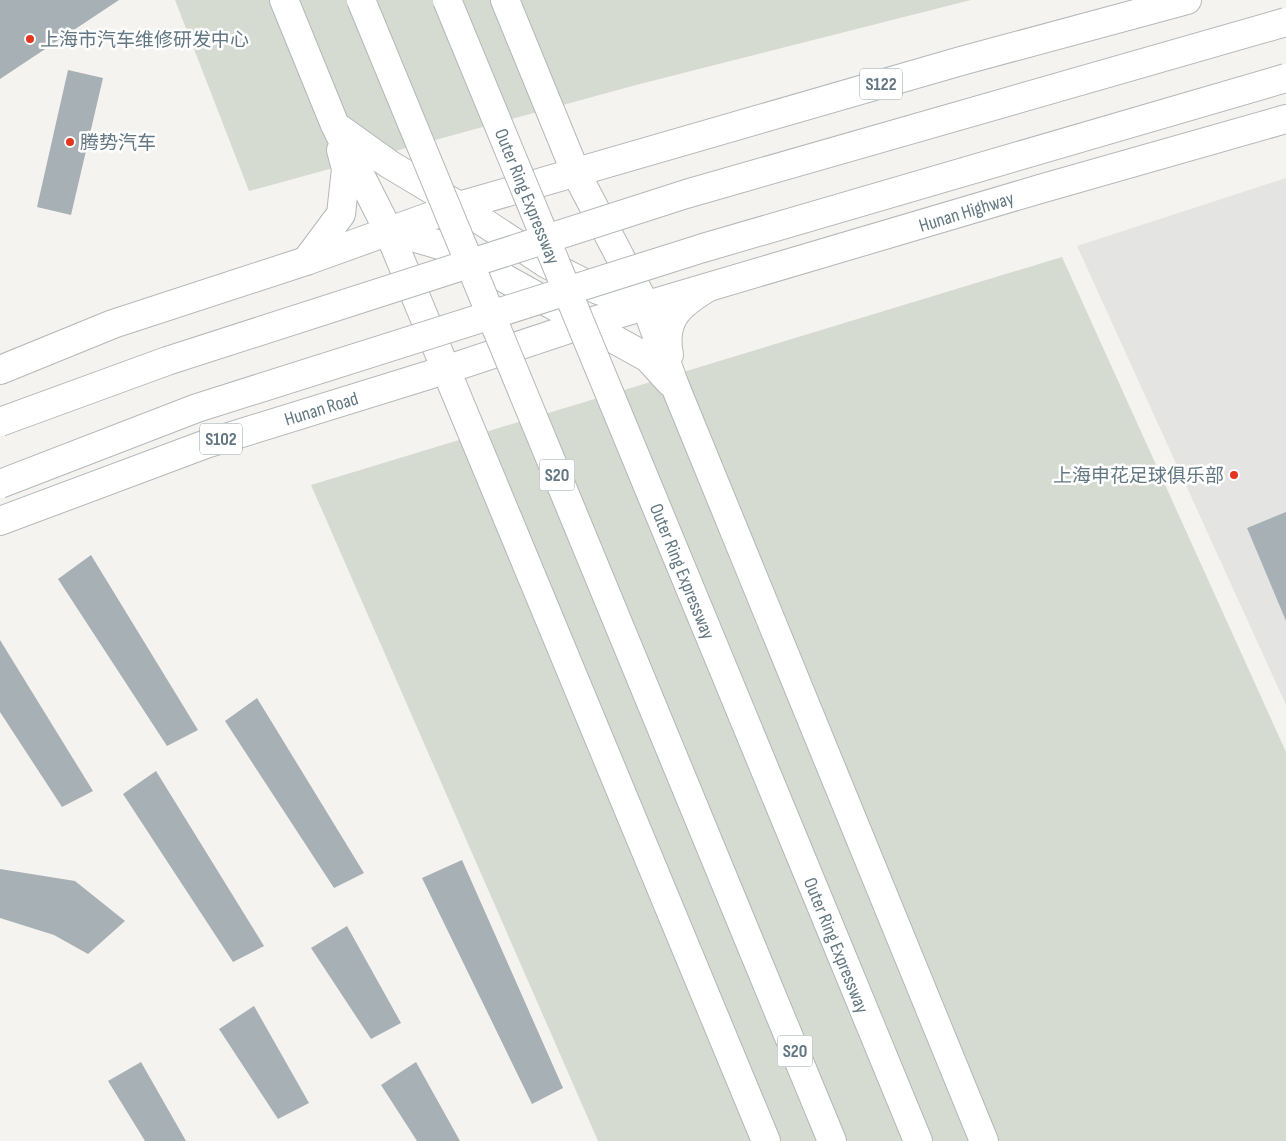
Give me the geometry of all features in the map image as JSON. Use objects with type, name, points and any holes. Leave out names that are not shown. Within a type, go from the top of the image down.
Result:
[{"type":"main road","points":[[284,0],[335,125],[388,230],[766,1141]]},
{"type":"main road","name":"S20","points":[[361,0],[832,1141]]},
{"type":"main road","name":"Outer Ring Expressway","points":[[447,0],[918,1141]]},
{"type":"main road","points":[[505,0],[575,171],[646,306],[675,386],[984,1141]]},
{"type":"main road","name":"S122","points":[[575,171],[961,60],[1187,0]]},
{"type":"main road","points":[[0,422],[167,361],[686,194],[1286,22]]},
{"type":"main road","points":[[0,484],[197,408],[693,251],[1286,78]]},
{"type":"main road","name":"Hunan Highway","points":[[646,306],[1040,189],[1286,120]]},
{"type":"main road","points":[[335,125],[389,164],[459,206],[547,264],[598,290],[646,306]]},
{"type":"main road","points":[[306,260],[341,214],[346,169],[335,125]]},
{"type":"main road","points":[[0,370],[113,324],[306,260],[459,206],[575,171]]},
{"type":"main road","points":[[388,230],[440,245],[486,268],[648,358],[675,386]]},
{"type":"main road","points":[[675,386],[667,346],[668,330],[674,314],[690,298],[707,288]]},
{"type":"main road","name":"Hunan Road","points":[[0,521],[206,444],[646,306]]},
{"type":"shaded area","points":[[175,0],[971,0],[636,85],[249,191]]},
{"type":"shaded area","name":"上海申花足球俱乐部","points":[[1286,178],[1286,705],[1077,246]]},
{"type":"shaded area","points":[[1062,257],[1286,752],[1286,1141],[598,1141],[311,485]]},
{"type":"building","name":"上海市汽车维修研发中心","points":[[0,0],[119,0],[0,79]]},
{"type":"building","name":"腾势汽车","points":[[68,70],[103,78],[71,215],[37,207]]},
{"type":"building","points":[[1286,512],[1286,621],[1247,528]]},
{"type":"building","points":[[91,555],[198,730],[167,746],[58,579]]},
{"type":"building","points":[[0,640],[93,791],[62,807],[0,712]]},
{"type":"building","points":[[257,698],[364,873],[334,888],[225,721]]},
{"type":"building","points":[[156,771],[264,946],[233,962],[123,794]]},
{"type":"building","points":[[462,860],[563,1088],[532,1104],[422,878]]},
{"type":"building","points":[[0,869],[75,881],[125,921],[88,954],[54,935],[0,918]]},
{"type":"building","points":[[347,926],[401,1023],[371,1039],[311,948]]},
{"type":"building","points":[[254,1006],[309,1103],[278,1119],[219,1029]]},
{"type":"building","points":[[141,1062],[186,1141],[145,1141],[108,1081]]},
{"type":"building","points":[[416,1062],[460,1141],[417,1141],[381,1085]]},
{"type":"place","name":"上海市汽车维修研发中心","points":[[30,39]]},
{"type":"place","name":"腾势汽车","points":[[70,142]]},
{"type":"place","name":"上海申花足球俱乐部","points":[[1234,475]]}]
